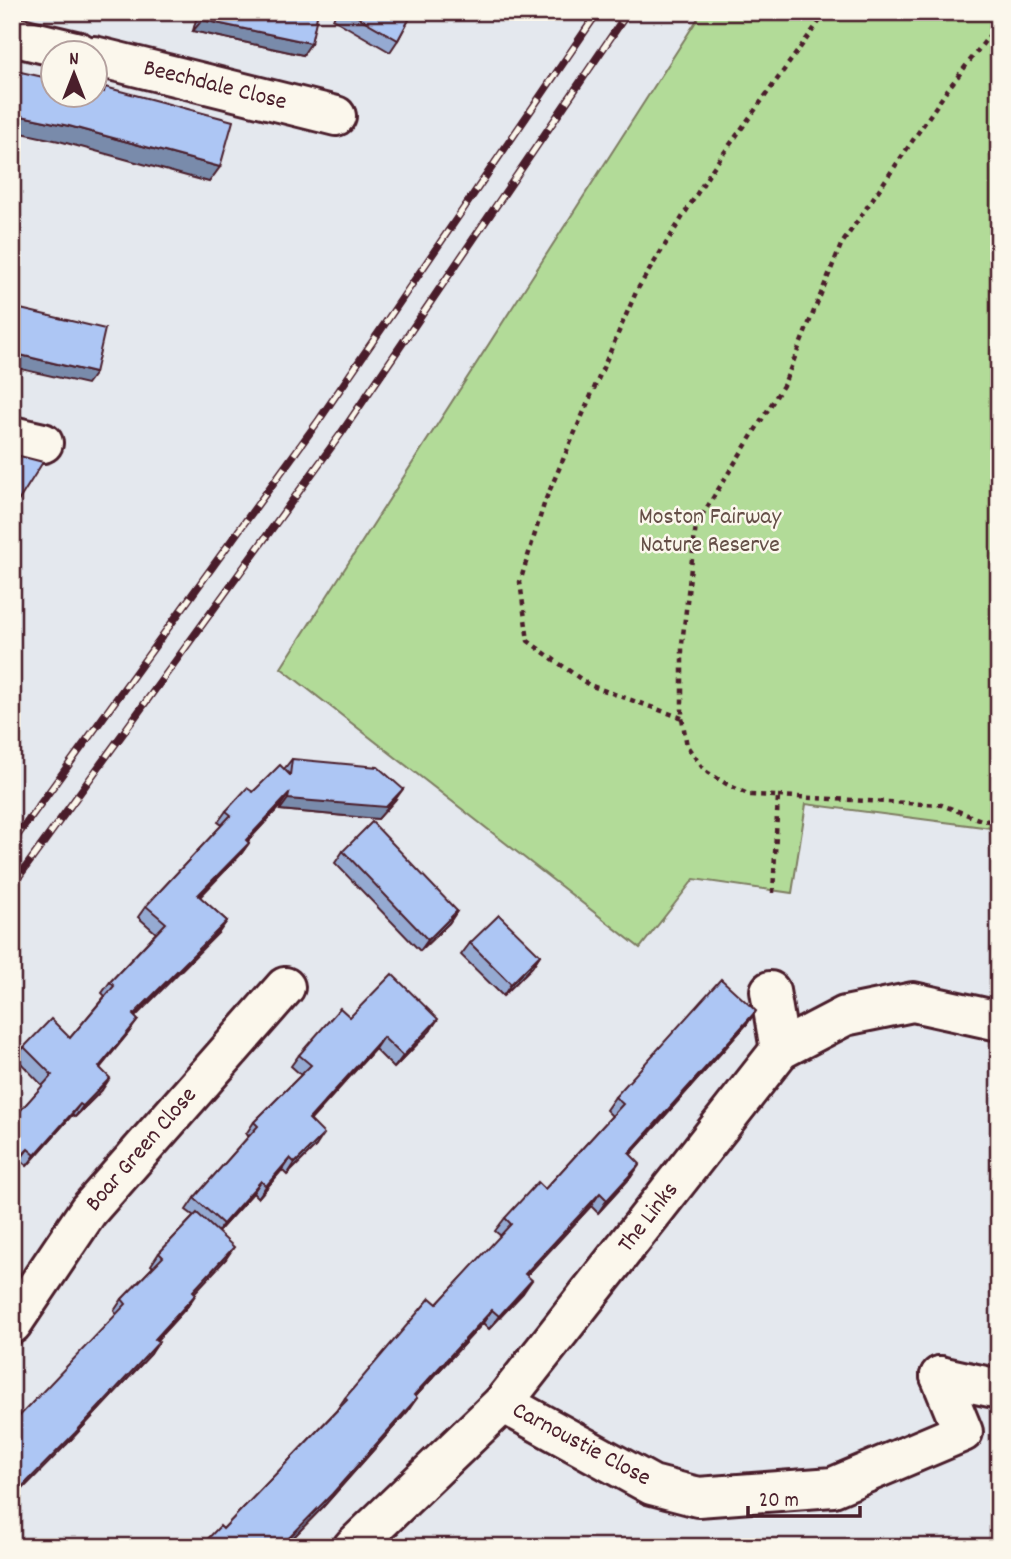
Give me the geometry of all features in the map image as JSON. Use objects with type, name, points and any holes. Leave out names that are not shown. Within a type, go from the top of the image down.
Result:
[{"type":"street","points":[[12,36],[38,42]]},
{"type":"street","name":"Beechdale Close","points":[[108,59],[336,116]]},
{"type":"street","name":"Boar Green Close","points":[[12,1324],[88,1211],[285,987]]},
{"type":"street","points":[[770,991],[780,1050]]},
{"type":"street","name":"The Links","points":[[353,1547],[503,1403],[780,1050],[845,1016],[913,1002],[999,1021]]},
{"type":"street","name":"Carnoustie Close","points":[[503,1403],[652,1485],[698,1497],[833,1487],[963,1432],[940,1376],[999,1390]]},
{"type":"path","points":[[682,719],[589,685],[528,641],[520,582],[545,501],[637,289],[713,168],[826,12]]},
{"type":"path","points":[[999,23],[948,89],[841,245],[785,384],[696,525],[682,644],[682,719],[687,746],[705,771],[750,795],[942,804],[981,820],[999,822]]},
{"type":"path","points":[[772,893],[778,796]]},
{"type":"green space","name":"Moston Fairway Nature Reserve","points":[[702,12],[999,12],[999,829],[806,804],[792,893],[694,879],[640,948],[281,668]]},
{"type":"building","points":[[203,12],[318,12],[311,43],[202,20]]},
{"type":"building","points":[[349,12],[413,12],[398,40]]},
{"type":"building","points":[[12,70],[38,76],[38,108],[108,108],[108,88],[233,121],[220,167],[69,126],[12,114]]},
{"type":"building","points":[[12,307],[105,329],[95,373],[12,353]]},
{"type":"building","points":[[12,454],[43,462],[19,500],[12,498]]},
{"type":"building","points":[[292,759],[378,767],[403,789],[386,807],[288,799],[289,794],[246,840],[249,843],[198,895],[227,921],[133,1015],[138,1020],[99,1067],[110,1078],[83,1106],[80,1104],[35,1155],[28,1149],[12,1166],[12,1120],[52,1075],[24,1047],[51,1019],[70,1038],[114,986],[110,982],[166,923],[146,906],[231,815],[226,811],[247,788],[253,792],[280,765],[290,775]]},
{"type":"building","points":[[372,822],[457,911],[428,940],[343,851]]},
{"type":"building","points":[[499,915],[540,955],[511,984],[470,943]]},
{"type":"building","points":[[392,974],[438,1019],[403,1056],[383,1037],[309,1119],[324,1134],[295,1163],[290,1158],[266,1186],[261,1181],[223,1224],[194,1198],[258,1126],[254,1122],[311,1065],[299,1055],[340,1008],[350,1017]]},
{"type":"building","points":[[721,979],[756,1011],[629,1153],[640,1164],[607,1200],[600,1193],[525,1274],[532,1280],[499,1316],[492,1310],[414,1395],[417,1398],[332,1494],[280,1547],[276,1544],[273,1547],[200,1547],[220,1526],[223,1529],[347,1400],[345,1398],[430,1298],[437,1304],[511,1224],[505,1218],[538,1182],[545,1189],[623,1104],[615,1097]]},
{"type":"building","points":[[197,1213],[234,1247],[193,1291],[196,1294],[155,1339],[159,1342],[12,1497],[12,1424],[126,1304],[122,1299],[163,1257],[159,1253]]},
{"type":"railway","points":[[12,843],[319,420],[598,12]]},
{"type":"railway","points":[[12,886],[340,435],[628,12]]}]
